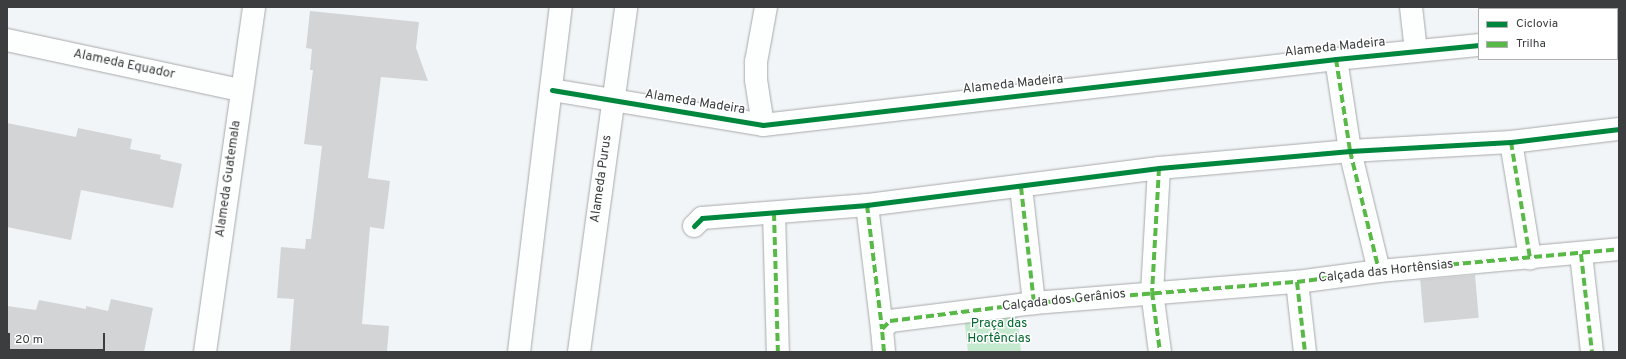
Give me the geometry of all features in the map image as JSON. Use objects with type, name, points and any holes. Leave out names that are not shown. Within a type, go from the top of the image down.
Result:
[{"type":"street","name":"Alameda Guatemala","points":[[205,352],[254,7]]},
{"type":"street","points":[[519,352],[561,7]]},
{"type":"street","name":"Alameda Purus","points":[[579,352],[626,7]]},
{"type":"street","points":[[763,125],[756,80],[756,62],[766,7]]},
{"type":"street","points":[[1411,7],[1416,51]]},
{"type":"street","name":"Alameda Equador","points":[[7,40],[241,90]]},
{"type":"street","name":"Alameda Madeira","points":[[552,90],[763,125],[1336,59],[1478,45]]},
{"type":"street","points":[[1336,59],[1350,150],[1379,271]]},
{"type":"street","points":[[694,226],[702,218],[867,205],[1021,187],[1158,168],[1350,150],[1511,142],[1619,129]]},
{"type":"street","points":[[1511,142],[1530,258]]},
{"type":"street","points":[[1158,168],[1152,292],[1160,352]]},
{"type":"street","points":[[1021,187],[1034,303]]},
{"type":"street","points":[[867,205],[884,352]]},
{"type":"street","points":[[774,213],[778,352]]},
{"type":"street","name":"Calçada das Hortênsias","points":[[1152,292],[1298,282],[1379,271],[1619,250]]},
{"type":"street","points":[[1581,254],[1592,352]]},
{"type":"street","points":[[1298,282],[1305,352]]},
{"type":"street","name":"Calçada dos Gerânios","points":[[882,329],[890,321],[1034,303],[1152,292]]},
{"type":"green space","name":"Praça das Hortências","points":[[1017,313],[1021,352],[968,352],[964,316]]},
{"type":"building","points":[[310,11],[419,22],[416,48],[428,81],[381,77],[368,178],[390,181],[384,229],[370,227],[362,324],[389,326],[387,352],[290,352],[294,299],[277,298],[281,247],[305,249],[306,239],[311,239],[322,146],[304,144],[313,70],[310,70],[312,49],[306,48]]},
{"type":"building","points":[[7,123],[76,137],[78,128],[132,139],[130,149],[161,155],[160,159],[182,164],[173,208],[81,190],[71,240],[7,227]]},
{"type":"building","points":[[1475,275],[1479,318],[1424,323],[1420,280]]},
{"type":"building","points":[[111,299],[153,308],[144,352],[7,352],[7,306],[36,310],[39,300],[86,309],[86,306],[108,311]]},
{"type":"marked path","points":[[1336,59],[1350,151],[1379,271]]},
{"type":"marked path","points":[[1511,142],[1530,258]]},
{"type":"marked path","points":[[1159,168],[1152,292],[1160,352]]},
{"type":"marked path","points":[[1021,187],[1034,303]]},
{"type":"marked path","points":[[867,205],[882,329]]},
{"type":"marked path","points":[[774,213],[778,352]]},
{"type":"marked path","points":[[884,352],[882,329],[890,321],[1034,303],[1297,282],[1379,271],[1619,249]]},
{"type":"marked path","points":[[1581,254],[1592,352]]},
{"type":"marked path","points":[[1297,282],[1305,352]]},
{"type":"cycle path","points":[[552,90],[763,125],[1336,59],[1478,45]]},
{"type":"cycle path","points":[[694,226],[702,218],[867,205],[1159,168],[1350,151],[1511,142],[1619,129]]}]
